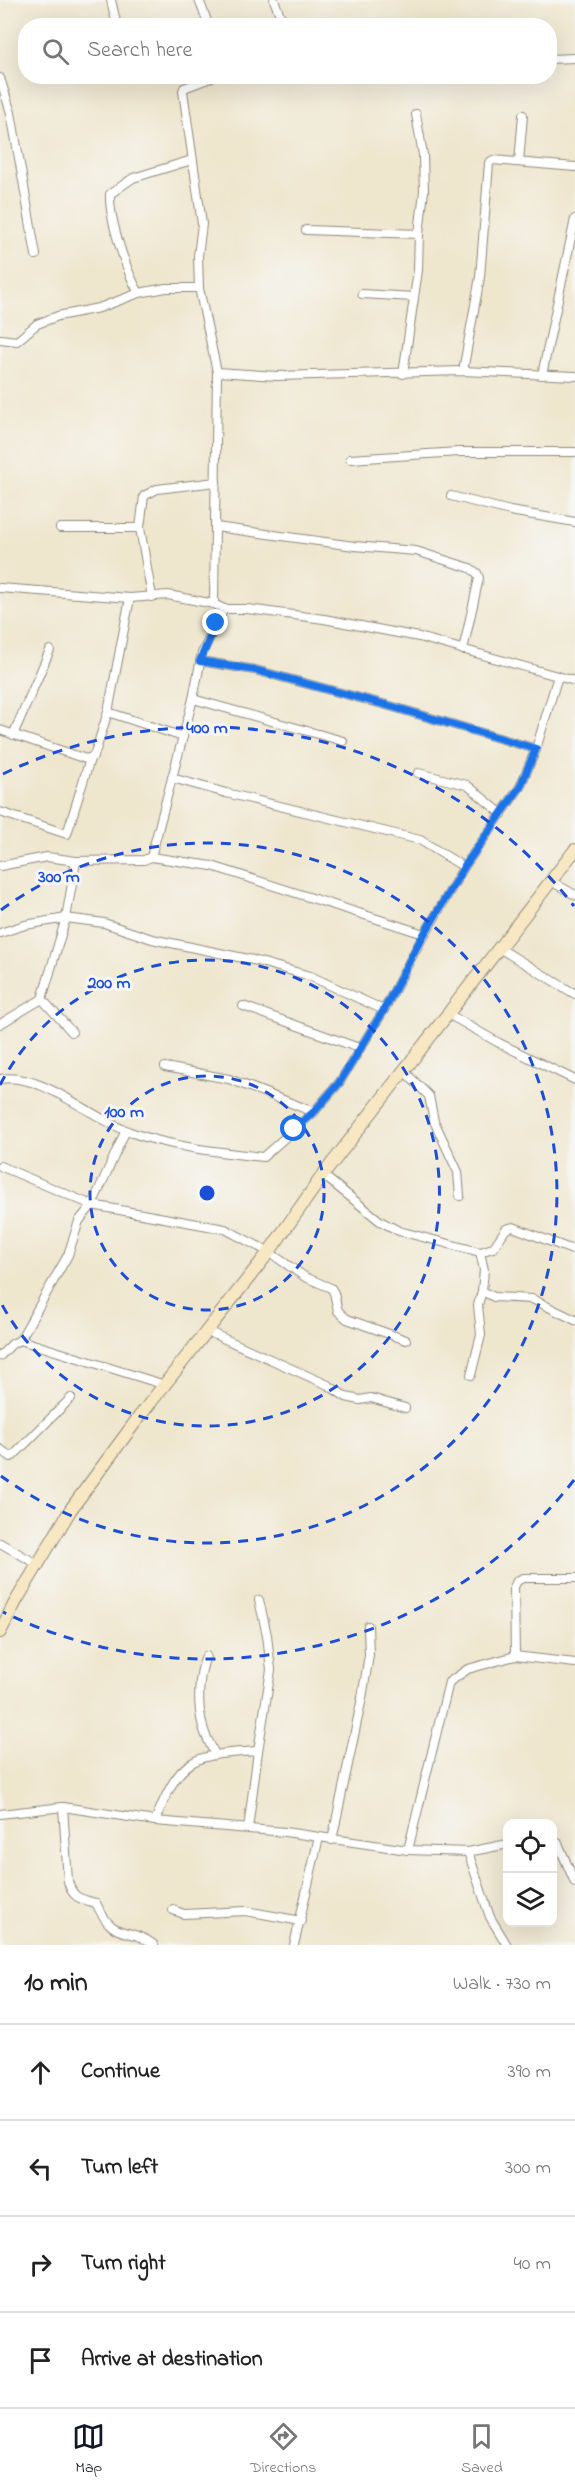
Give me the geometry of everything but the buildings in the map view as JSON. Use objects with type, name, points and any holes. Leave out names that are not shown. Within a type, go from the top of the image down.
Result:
[{"type":"street","points":[[111,0],[115,18]]},
{"type":"street","points":[[199,0],[206,18]]},
{"type":"street","points":[[274,0],[281,18]]},
{"type":"street","points":[[557,58],[575,57]]},
{"type":"street","points":[[0,78],[11,113],[36,255]]},
{"type":"street","points":[[195,84],[184,88],[202,224],[198,256],[199,288],[217,372],[214,604]]},
{"type":"street","points":[[403,374],[418,270],[424,191],[423,155],[416,114]]},
{"type":"street","points":[[519,162],[523,115]]},
{"type":"street","points":[[138,293],[129,275],[110,208],[110,194],[133,178],[192,160]]},
{"type":"street","points":[[463,371],[480,278],[489,164],[493,160],[575,167]]},
{"type":"street","points":[[542,375],[575,219]]},
{"type":"street","points":[[306,230],[419,234]]},
{"type":"street","points":[[0,339],[17,341],[37,324],[77,310],[99,308],[138,293],[166,288],[199,288]]},
{"type":"street","points":[[362,294],[414,297]]},
{"type":"street","points":[[217,372],[277,376],[463,371],[575,376]]},
{"type":"street","points":[[350,459],[459,452],[575,452]]},
{"type":"street","points":[[152,597],[140,528],[144,496],[157,489],[216,482]]},
{"type":"street","points":[[451,496],[510,511],[575,522]]},
{"type":"street","points":[[216,527],[354,546],[416,551],[470,568],[477,573],[479,578],[463,650]]},
{"type":"street","points":[[60,528],[140,528]]},
{"type":"street","points":[[0,588],[130,598],[168,595],[214,604],[224,609],[247,609],[324,619],[419,637],[575,681]]},
{"type":"street","points":[[0,812],[67,834],[90,759],[94,756],[108,712],[130,598]]},
{"type":"street","points":[[151,857],[193,699],[202,652],[224,609]]},
{"type":"street","points":[[13,735],[50,650]]},
{"type":"street","points":[[200,661],[255,670],[410,711],[536,749]]},
{"type":"street","points":[[0,1079],[9,1078],[54,1091],[126,1130],[199,1150],[263,1157],[314,1112],[339,1083],[384,1010],[424,934],[464,867],[520,787],[536,749],[558,676]]},
{"type":"street","points":[[193,699],[343,741]]},
{"type":"street","points":[[108,712],[183,736]]},
{"type":"street","points":[[0,730],[90,759]]},
{"type":"street","points":[[418,773],[467,785],[502,814]]},
{"type":"street","points":[[172,778],[420,840],[464,867]]},
{"type":"street","points":[[0,1632],[37,1564],[71,1509],[269,1252],[323,1175],[575,850]]},
{"type":"street","points":[[0,866],[47,857],[76,861],[144,860],[151,857],[212,866],[424,934]]},
{"type":"street","points":[[0,1024],[42,999],[66,918],[76,861]]},
{"type":"street","points":[[551,881],[575,895]]},
{"type":"street","points":[[0,933],[25,925],[66,918],[120,927],[152,939],[253,960],[310,976],[384,1010]]},
{"type":"street","points":[[499,948],[575,993]]},
{"type":"street","points":[[42,999],[72,1032]]},
{"type":"street","points":[[243,1006],[359,1048]]},
{"type":"street","points":[[448,1014],[499,1043],[575,1080]]},
{"type":"street","points":[[165,1067],[229,1079],[314,1112]]},
{"type":"street","points":[[404,1071],[429,1096],[434,1121],[458,1172],[460,1196]]},
{"type":"street","points":[[0,1356],[12,1344],[20,1340],[68,1255],[78,1221],[92,1205],[126,1130]]},
{"type":"street","points":[[0,1166],[92,1205],[225,1229],[269,1252],[305,1277],[331,1288],[338,1311],[347,1319],[406,1340]]},
{"type":"street","points":[[323,1175],[380,1221],[399,1231],[480,1252],[493,1248],[506,1229],[513,1227],[575,1251]]},
{"type":"street","points":[[471,1375],[481,1335],[478,1305],[484,1270],[480,1252]]},
{"type":"street","points":[[482,1291],[494,1297],[532,1299],[575,1320]]},
{"type":"street","points":[[207,1331],[328,1385],[346,1397],[360,1400],[370,1398],[405,1408]]},
{"type":"street","points":[[20,1340],[165,1385]]},
{"type":"street","points":[[0,1449],[11,1458],[71,1398]]},
{"type":"street","points":[[0,1543],[37,1564]]},
{"type":"street","points":[[515,1656],[514,1587],[517,1581],[523,1578],[575,1578]]},
{"type":"street","points":[[248,1829],[271,1670],[267,1635],[259,1600]]},
{"type":"street","points":[[332,1840],[362,1698],[369,1655],[368,1626]]},
{"type":"street","points":[[206,1656],[202,1667],[200,1688],[201,1712],[203,1729],[214,1753]]},
{"type":"street","points":[[408,1850],[449,1682],[468,1669],[515,1656],[575,1663]]},
{"type":"street","points":[[155,1821],[177,1775],[188,1763],[214,1753],[258,1751]]},
{"type":"street","points":[[63,1807],[70,1892],[76,1898],[96,1903],[103,1918],[112,1928],[144,1937],[154,1945]]},
{"type":"street","points":[[0,1814],[63,1807],[155,1821],[320,1837],[408,1850],[468,1852],[503,1845]]},
{"type":"street","points":[[294,1945],[320,1837]]},
{"type":"street","points":[[557,1842],[575,1883]]},
{"type":"street","points":[[468,1852],[490,1917],[507,1945]]},
{"type":"street","points":[[173,1910],[184,1914],[246,1911],[301,1921]]},
{"type":"route","points":[[216,623],[200,661],[255,670],[290,679],[536,749],[520,787],[464,867],[416,948],[384,1010],[339,1083],[314,1112],[294,1129]]}]
